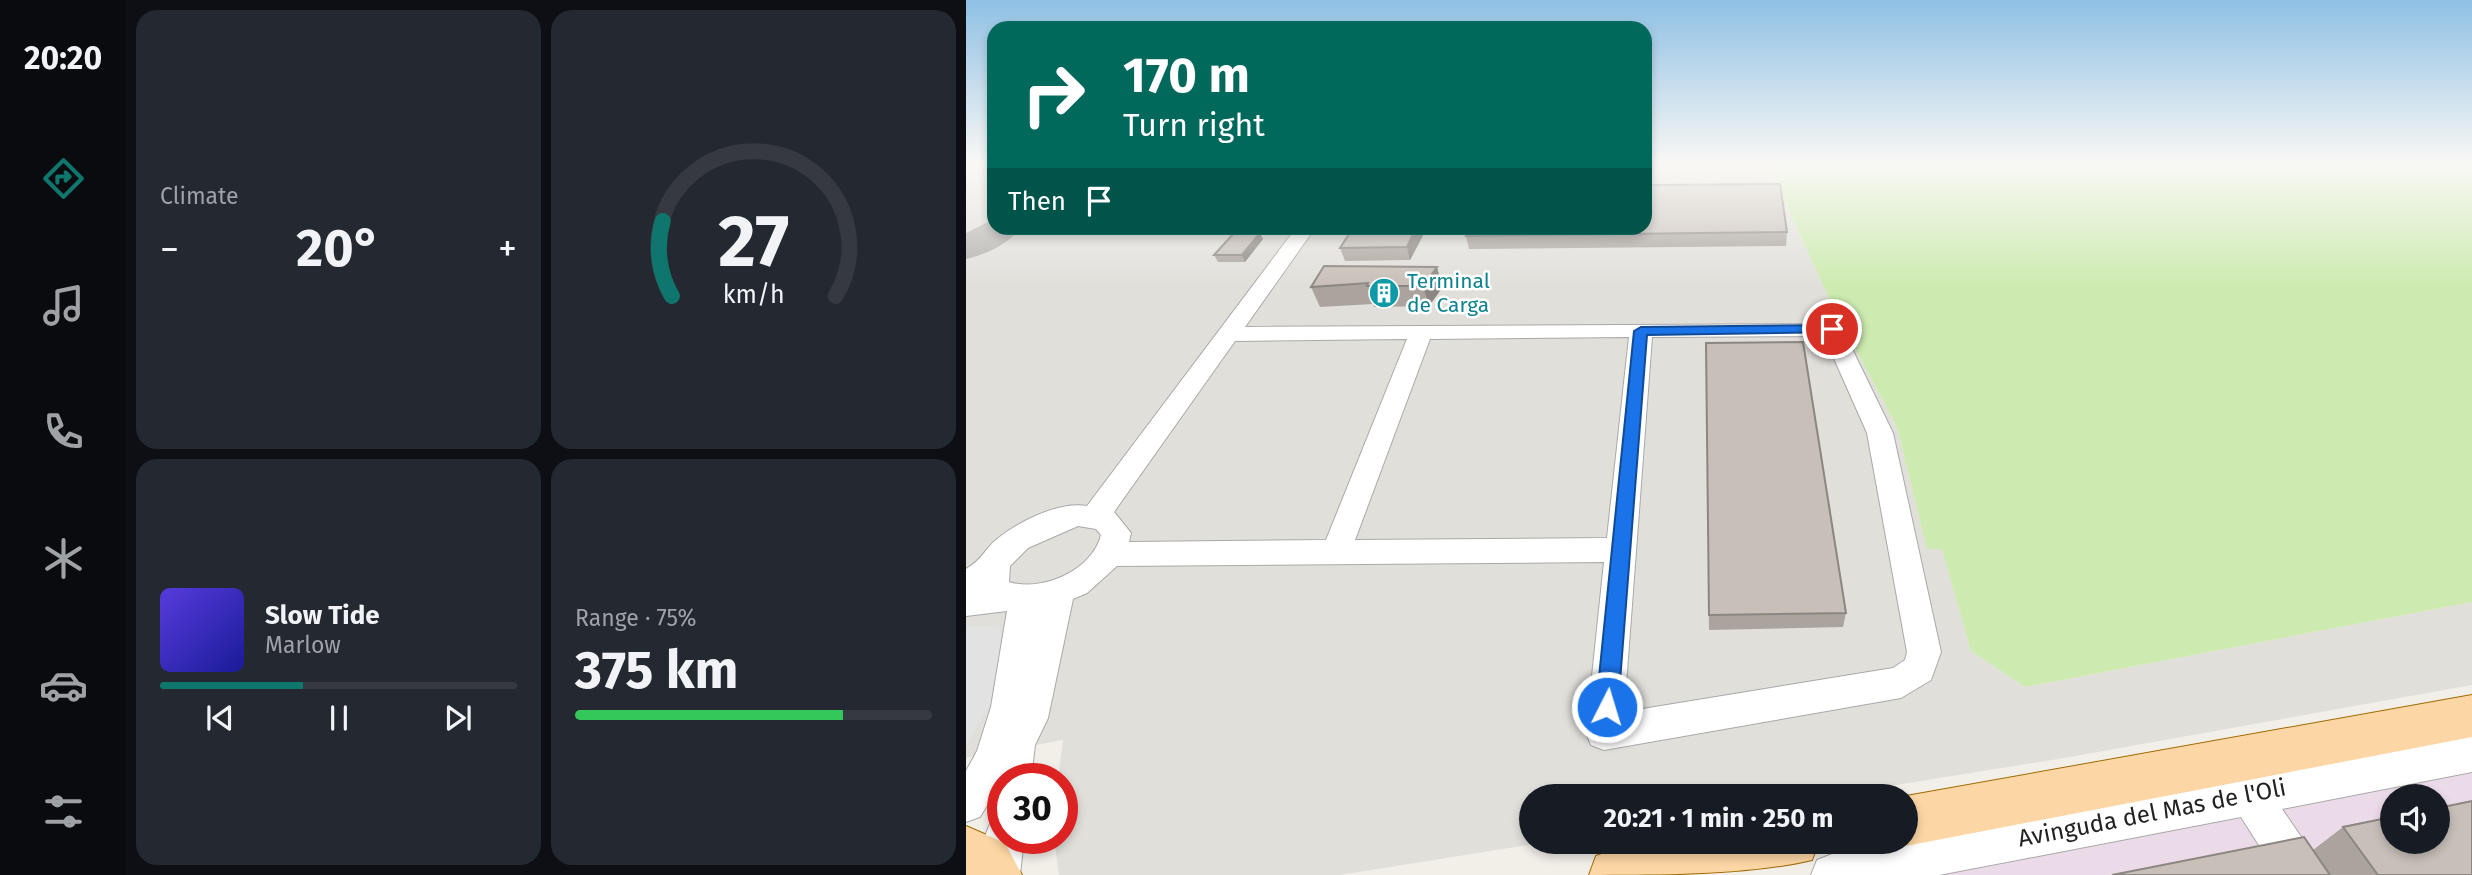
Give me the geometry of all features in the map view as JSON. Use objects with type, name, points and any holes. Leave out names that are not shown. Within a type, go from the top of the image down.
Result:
[{"type":"main road","points":[[1918,819],[2472,716]]},
{"type":"main road","points":[[966,852],[987,861],[998,875]]},
{"type":"main road","points":[[1615,875],[1729,854]]},
{"type":"street","points":[[1096,515],[1300,235]]},
{"type":"street","points":[[1227,334],[1832,329],[1880,433],[1924,653],[1920,669],[1901,682],[1604,733],[1641,331]]},
{"type":"street","points":[[1336,552],[1422,332]]},
{"type":"street","points":[[966,603],[1015,599],[1058,593],[1080,582],[1111,554],[1117,540],[1116,528],[1109,520],[1096,515],[1078,515],[1037,528],[1002,554],[979,577],[990,582],[995,592],[1015,599]]},
{"type":"street","points":[[1111,554],[1621,550]]},
{"type":"street","points":[[1014,763],[1017,743],[1030,718],[1058,593]]},
{"type":"street","points":[[966,803],[981,786],[999,744],[1018,651],[1015,599]]},
{"type":"street","name":"Avinguda del Mas de l'Oli","points":[[1832,875],[1876,871],[2249,794],[2472,754]]},
{"type":"street","points":[[2249,794],[2302,875]]},
{"type":"street","points":[[998,875],[1001,854]]},
{"type":"shaded area","points":[[966,205],[987,205],[987,235],[1652,235],[1652,205],[1786,205],[1836,313],[1897,427],[1927,549],[1942,548],[1971,651],[2025,687],[2472,602],[2472,685],[1903,784],[1519,784],[1519,846],[1340,875],[1059,875],[1056,854],[1078,854],[1078,763],[1060,763],[1063,740],[966,758]]},
{"type":"shaded area","points":[[966,627],[999,627],[1005,655],[1002,685],[966,745]]},
{"type":"shaded area","points":[[2472,758],[2472,875],[1836,875]]},
{"type":"green space","points":[[1786,205],[2472,205],[2472,602],[2025,687],[1971,651],[1942,549],[1927,549],[1897,427],[1836,313]]},
{"type":"building","points":[[1652,205],[1783,205],[1787,232],[1652,234]]},
{"type":"building","points":[[1232,235],[1258,235],[1242,255],[1214,255]]},
{"type":"building","points":[[1348,235],[1413,235],[1407,247],[1340,248]]},
{"type":"building","points":[[1466,235],[1546,235],[1466,236]]},
{"type":"building","points":[[1324,266],[1437,267],[1423,286],[1367,286],[1368,283],[1311,287]]},
{"type":"building","points":[[1803,342],[1846,613],[1709,615],[1706,343]]},
{"type":"building","points":[[2472,801],[2472,875],[2378,875],[2343,827],[2380,819],[2380,854],[2450,854],[2450,806]]},
{"type":"building","points":[[2304,837],[2330,875],[2112,875]]},
{"type":"taxiway","points":[[966,248],[989,235]]},
{"type":"place","name":"Terminal de Carga","points":[[1384,293]]},
{"type":"route","points":[[1607,707],[1641,331],[1832,329]]}]
